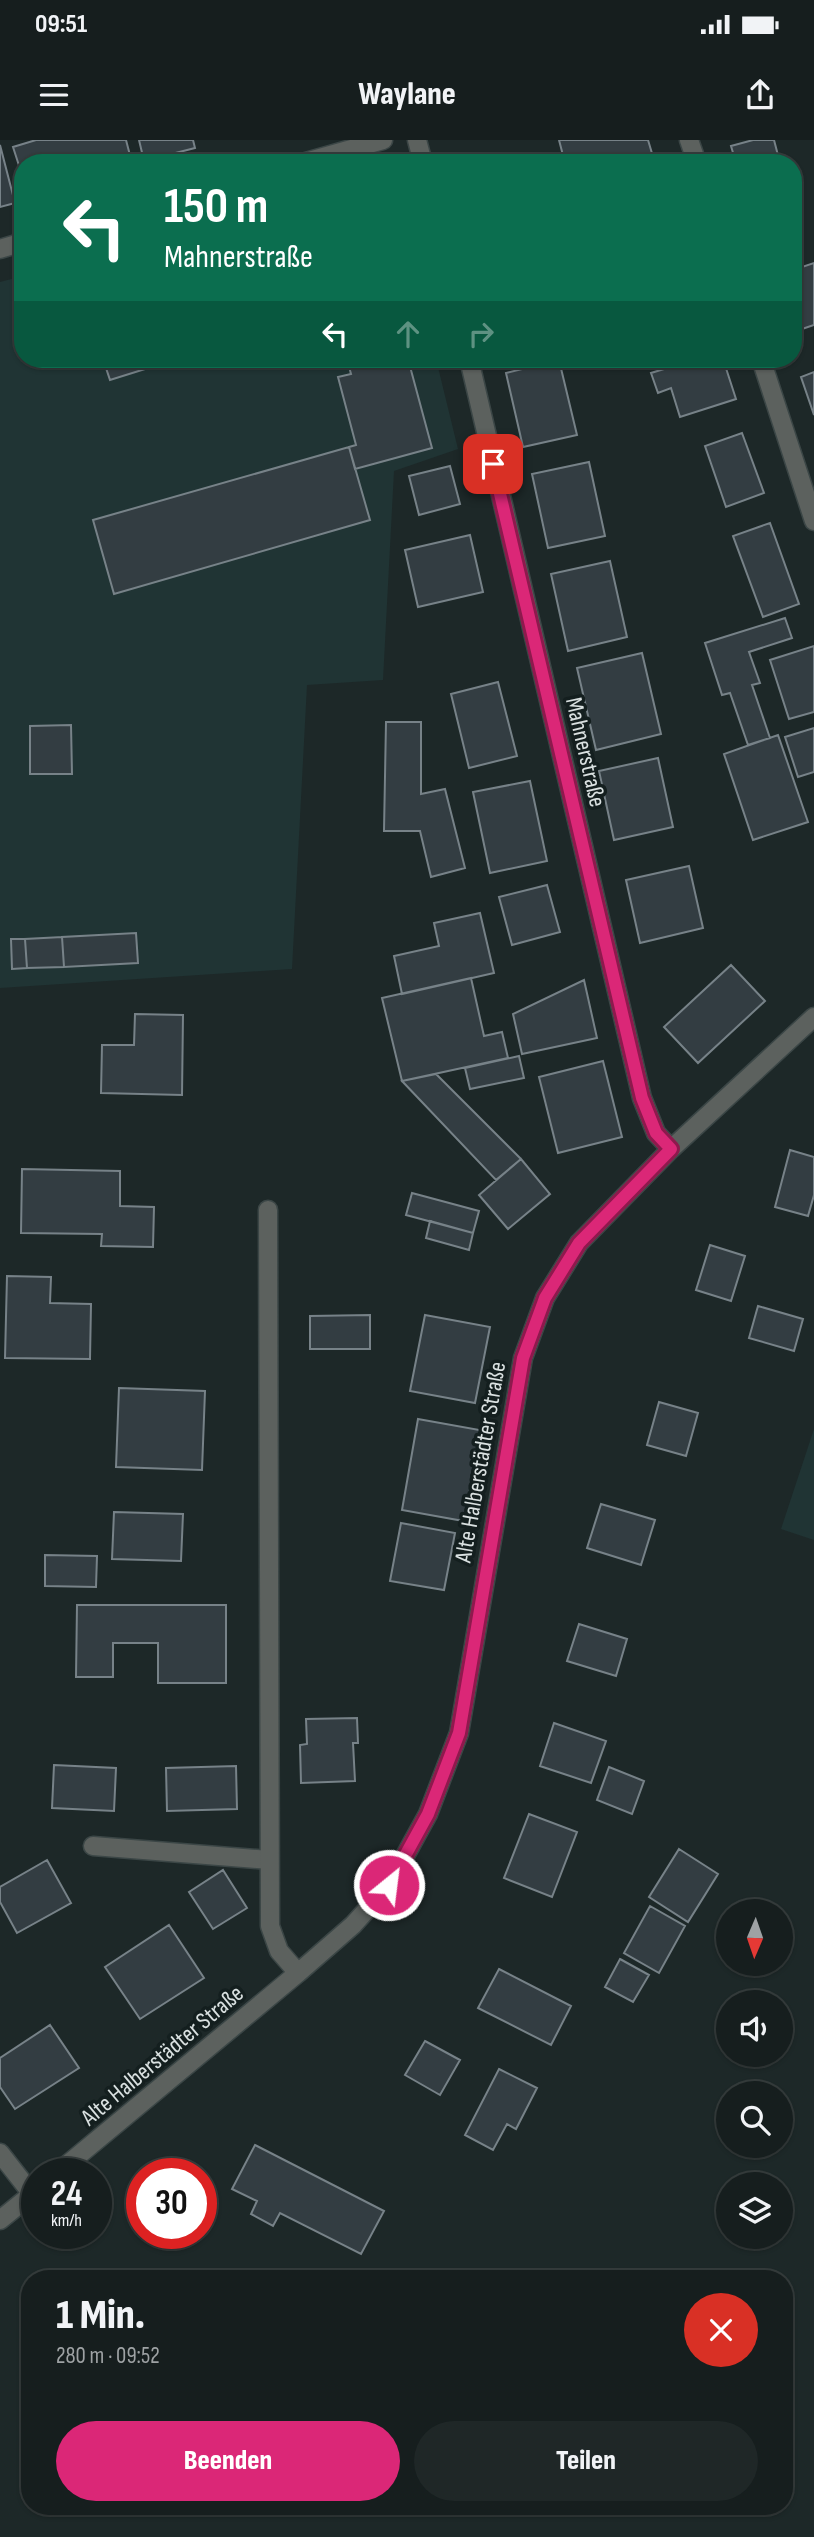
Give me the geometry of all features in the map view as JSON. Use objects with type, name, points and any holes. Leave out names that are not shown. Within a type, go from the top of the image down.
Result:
[{"type":"street","points":[[334,154],[383,140]]},
{"type":"street","name":"Mahnerstraße","points":[[471,368],[642,1098],[656,1133],[671,1149]]},
{"type":"street","points":[[764,368],[814,521]]},
{"type":"street","name":"Alte Halberstädter Straße","points":[[75,2158],[298,1973],[353,1925],[389,1885],[428,1814],[459,1733],[523,1358],[545,1298],[579,1243],[671,1149],[814,1017]]},
{"type":"street","points":[[268,1210],[270,1926],[279,1951],[298,1973]]},
{"type":"street","points":[[93,1846],[269,1860]]},
{"type":"street","points":[[0,2153],[21,2177]]},
{"type":"street","points":[[0,2220],[21,2203]]},
{"type":"shaded area","points":[[14,278],[14,368],[438,368],[458,449],[394,471],[383,680],[307,685],[292,969],[0,988],[0,282]]},
{"type":"shaded area","points":[[814,1429],[814,1540],[781,1529]]},
{"type":"building","points":[[36,140],[126,140],[130,154],[15,154],[13,147]]},
{"type":"building","points":[[139,140],[193,140],[195,148],[171,154],[142,154]]},
{"type":"building","points":[[559,140],[648,140],[652,154],[563,154]]},
{"type":"building","points":[[753,140],[774,140],[778,154],[733,154],[731,146]]},
{"type":"building","points":[[0,145],[14,203],[0,207]]},
{"type":"building","points":[[814,263],[814,325],[802,329],[802,267]]},
{"type":"building","points":[[106,368],[148,368],[110,380]]},
{"type":"building","points":[[349,368],[410,368],[432,448],[355,469],[349,447],[356,445],[338,377],[351,374]]},
{"type":"building","points":[[526,368],[561,368],[577,435],[523,447],[506,373]]},
{"type":"building","points":[[726,368],[736,399],[680,417],[671,388],[658,393],[651,373],[664,369]]},
{"type":"building","points":[[814,372],[814,415],[801,377]]},
{"type":"building","points":[[742,433],[764,493],[726,507],[705,446]]},
{"type":"building","points":[[349,447],[370,520],[114,594],[93,520]]},
{"type":"building","points":[[589,462],[605,536],[548,548],[532,474]]},
{"type":"building","points":[[450,466],[460,504],[419,515],[409,476]]},
{"type":"building","points":[[770,523],[799,604],[763,617],[733,536]]},
{"type":"building","points":[[470,535],[483,592],[418,607],[405,550]]},
{"type":"building","points":[[610,561],[627,637],[568,651],[551,574]]},
{"type":"building","points":[[785,618],[792,638],[749,652],[760,683],[752,685],[770,738],[748,745],[730,693],[722,695],[705,643]]},
{"type":"building","points":[[814,646],[814,712],[789,719],[770,660]]},
{"type":"building","points":[[642,653],[661,734],[596,750],[577,668]]},
{"type":"building","points":[[498,682],[517,756],[469,768],[451,694]]},
{"type":"building","points":[[386,722],[421,722],[421,794],[445,789],[465,868],[431,877],[420,831],[384,831]]},
{"type":"building","points":[[71,725],[72,774],[30,774],[30,726]]},
{"type":"building","points":[[814,728],[814,772],[798,777],[785,737]]},
{"type":"building","points":[[778,735],[808,822],[753,840],[724,754]]},
{"type":"building","points":[[658,758],[673,827],[614,840],[599,771]]},
{"type":"building","points":[[530,781],[547,861],[490,873],[473,792]]},
{"type":"building","points":[[689,866],[703,928],[640,943],[626,880]]},
{"type":"building","points":[[547,885],[560,932],[512,945],[499,897]]},
{"type":"building","points":[[480,913],[494,973],[402,994],[394,956],[439,946],[434,923]]},
{"type":"building","points":[[136,933],[138,963],[64,967],[62,937]]},
{"type":"building","points":[[62,937],[64,967],[27,968],[25,939]]},
{"type":"building","points":[[11,939],[25,939],[27,968],[12,969]]},
{"type":"building","points":[[731,965],[765,1001],[698,1063],[664,1027]]},
{"type":"building","points":[[471,978],[484,1036],[502,1032],[508,1058],[402,1081],[382,998]]},
{"type":"building","points":[[584,980],[597,1038],[522,1054],[513,1014]]},
{"type":"building","points":[[135,1014],[183,1015],[182,1095],[101,1093],[102,1045],[134,1045]]},
{"type":"building","points":[[519,1056],[524,1078],[470,1089],[465,1068]]},
{"type":"building","points":[[603,1061],[622,1137],[558,1153],[539,1077]]},
{"type":"building","points":[[436,1074],[521,1159],[496,1180],[402,1081]]},
{"type":"building","points":[[790,1150],[814,1157],[814,1195],[808,1216],[775,1207]]},
{"type":"building","points":[[521,1159],[550,1194],[508,1229],[479,1195]]},
{"type":"building","points":[[22,1169],[120,1171],[120,1206],[154,1207],[153,1247],[101,1246],[102,1234],[21,1233]]},
{"type":"building","points":[[412,1193],[479,1211],[473,1233],[406,1215]]},
{"type":"building","points":[[430,1221],[473,1233],[469,1250],[426,1238]]},
{"type":"building","points":[[710,1245],[745,1256],[731,1301],[696,1290]]},
{"type":"building","points":[[7,1276],[51,1277],[50,1303],[91,1304],[90,1359],[5,1358]]},
{"type":"building","points":[[758,1306],[803,1319],[794,1351],[749,1338]]},
{"type":"building","points":[[370,1315],[370,1349],[310,1349],[310,1316]]},
{"type":"building","points":[[425,1315],[490,1327],[475,1403],[410,1391]]},
{"type":"building","points":[[119,1388],[205,1391],[202,1470],[116,1467]]},
{"type":"building","points":[[659,1402],[698,1413],[686,1456],[647,1445]]},
{"type":"building","points":[[418,1419],[485,1431],[469,1522],[402,1510]]},
{"type":"building","points":[[601,1504],[655,1520],[641,1565],[587,1548]]},
{"type":"building","points":[[114,1512],[183,1514],[181,1561],[112,1559]]},
{"type":"building","points":[[401,1523],[455,1533],[444,1590],[390,1581]]},
{"type":"building","points":[[45,1555],[97,1556],[96,1587],[45,1586]]},
{"type":"building","points":[[77,1605],[226,1605],[226,1683],[158,1683],[158,1643],[113,1643],[113,1677],[76,1677]]},
{"type":"building","points":[[579,1624],[627,1639],[616,1676],[567,1661]]},
{"type":"building","points":[[357,1718],[358,1743],[353,1743],[355,1781],[301,1783],[300,1745],[307,1744],[306,1719]]},
{"type":"building","points":[[554,1723],[606,1741],[591,1783],[540,1766]]},
{"type":"building","points":[[54,1765],[116,1768],[114,1811],[52,1808]]},
{"type":"building","points":[[236,1766],[237,1809],[167,1811],[166,1768]]},
{"type":"building","points":[[609,1767],[644,1781],[632,1814],[597,1800]]},
{"type":"building","points":[[529,1814],[577,1832],[552,1897],[504,1878]]},
{"type":"building","points":[[679,1849],[718,1874],[688,1922],[649,1897]]},
{"type":"building","points":[[47,1860],[71,1903],[17,1933],[0,1902],[0,1887]]},
{"type":"building","points":[[223,1870],[247,1908],[213,1929],[189,1892]]},
{"type":"building","points":[[650,1906],[685,1926],[659,1973],[624,1953]]},
{"type":"building","points":[[169,1925],[204,1978],[140,2019],[105,1967]]},
{"type":"building","points":[[620,1959],[649,1975],[633,2002],[605,1987]]},
{"type":"building","points":[[499,1969],[571,2006],[551,2045],[478,2008]]},
{"type":"building","points":[[50,2025],[79,2068],[15,2109],[0,2087],[0,2058]]},
{"type":"building","points":[[425,2041],[460,2060],[440,2095],[405,2075]]},
{"type":"building","points":[[499,2069],[537,2088],[516,2129],[507,2124],[493,2150],[465,2135]]},
{"type":"building","points":[[255,2145],[384,2211],[361,2254],[280,2213],[273,2226],[251,2214],[257,2201],[232,2189]]},
{"type":"route","points":[[389,1885],[428,1814],[459,1733],[523,1358],[545,1298],[579,1243],[671,1149],[656,1133],[642,1098],[493,464]]}]
